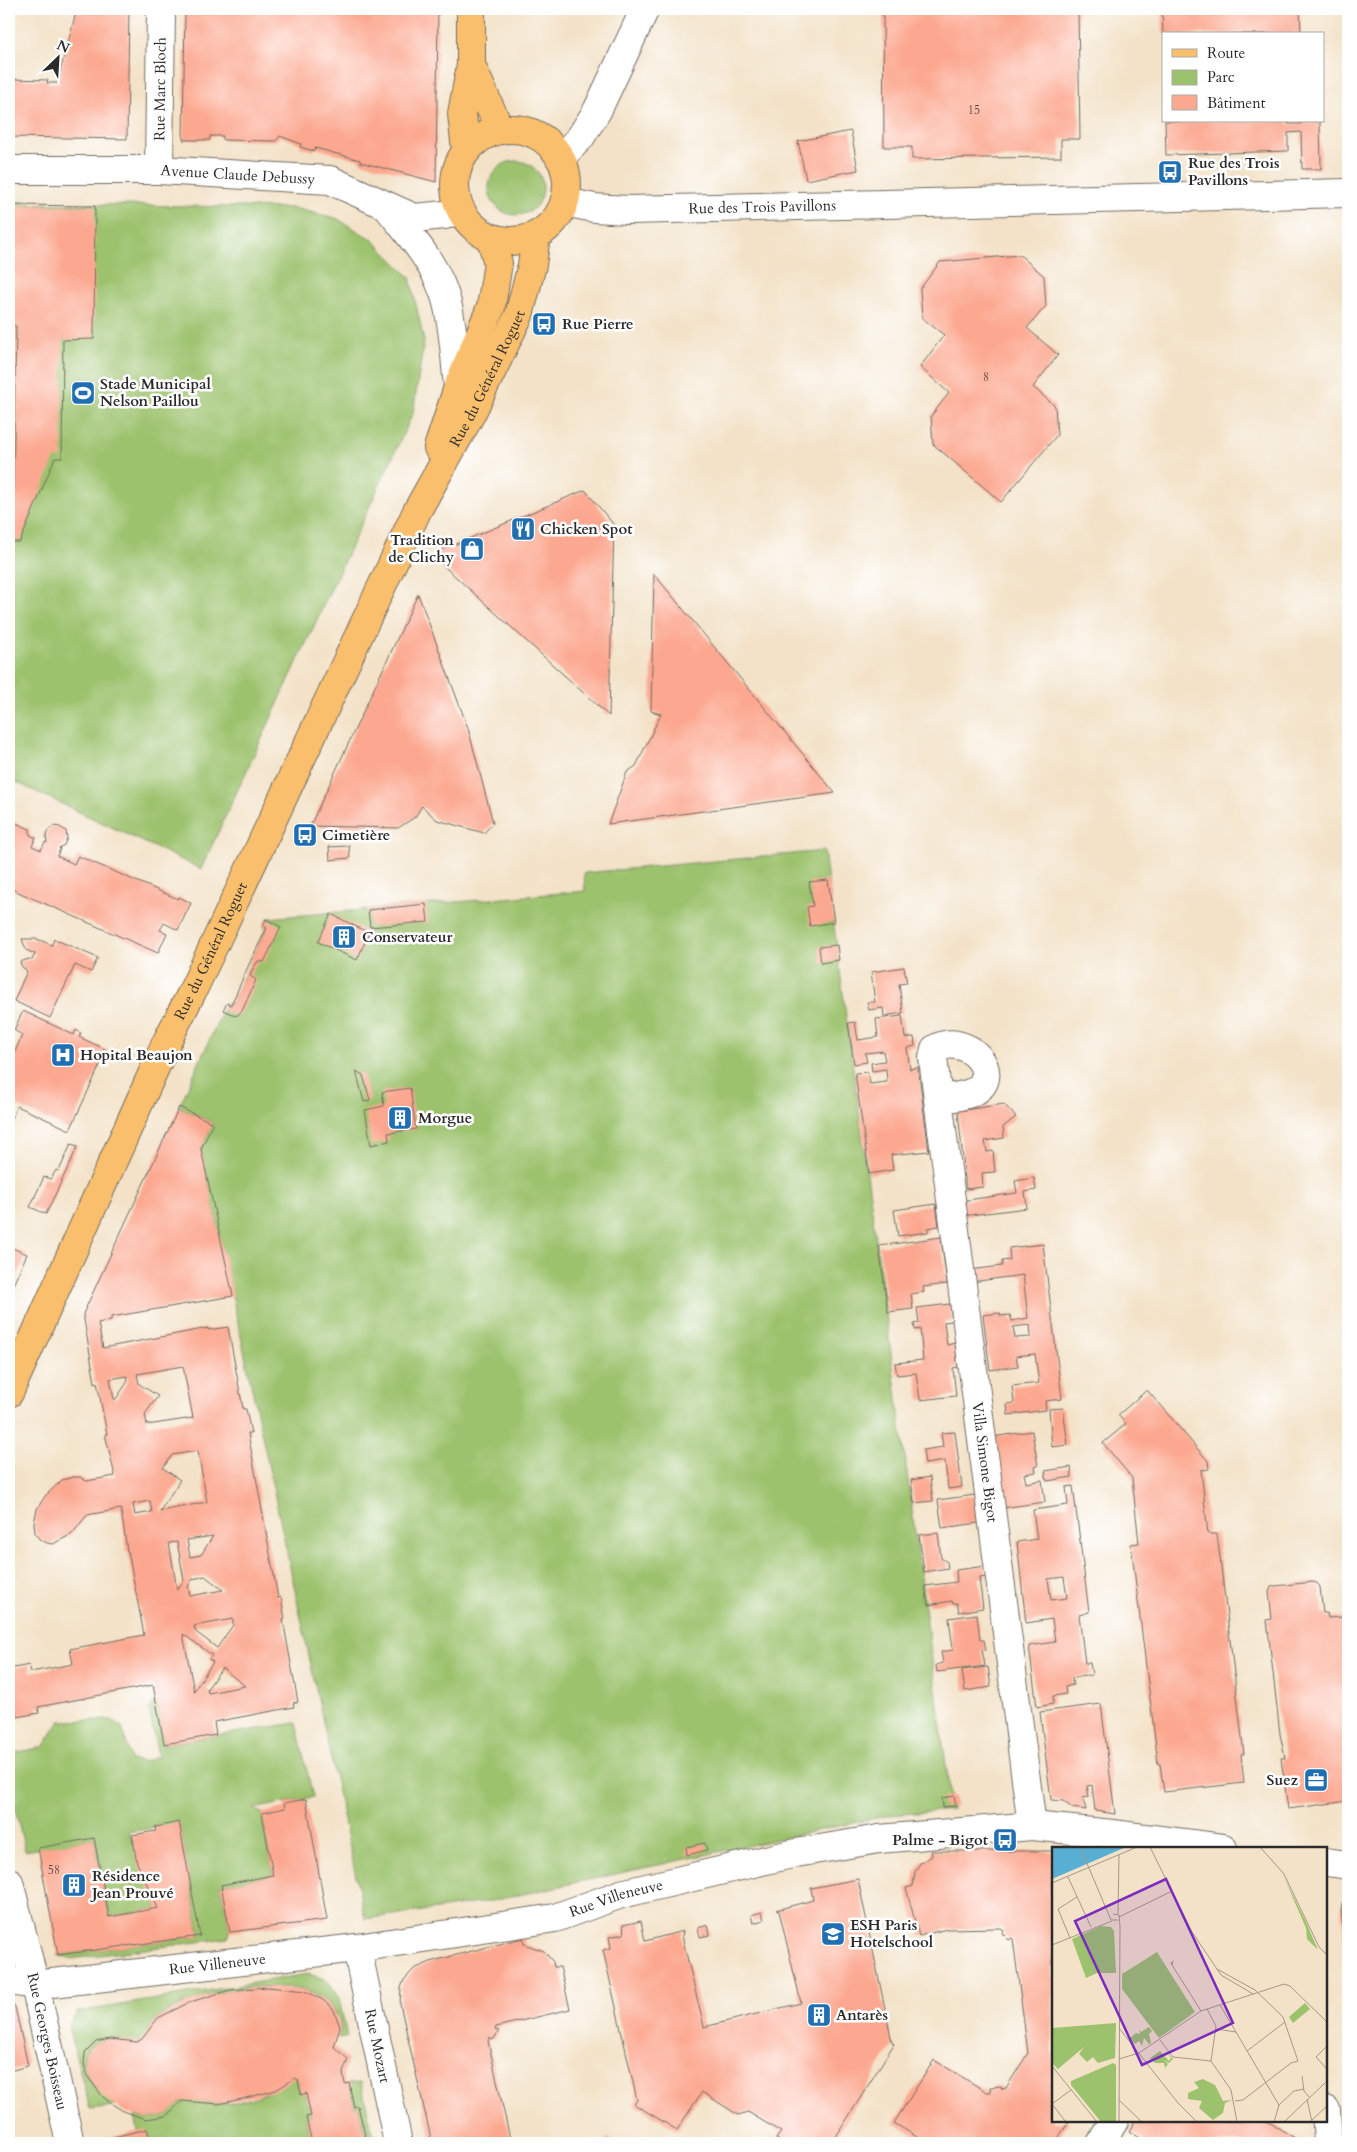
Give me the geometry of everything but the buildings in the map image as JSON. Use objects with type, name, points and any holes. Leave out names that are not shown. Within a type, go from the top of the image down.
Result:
[{"type":"main road","points":[[466,150],[462,114],[471,65],[471,9]]},
{"type":"main road","points":[[471,65],[500,130]]},
{"type":"main road","points":[[516,129],[535,134],[547,142],[560,158],[567,179],[565,202],[558,217],[547,230],[536,236],[515,242],[491,239],[466,220],[458,210],[454,181],[457,167],[466,150],[482,137],[500,130],[516,129]]},
{"type":"main road","name":"Rue du Général Roguet","points":[[9,1393],[166,1043],[192,992],[417,512],[471,414],[518,315],[532,265],[536,236]]},
{"type":"main road","name":"Rue du Général Roguet","points":[[417,512],[458,387],[491,307],[498,263],[491,239]]},
{"type":"street","name":"Rue Marc Bloch","points":[[159,170],[161,9]]},
{"type":"street","points":[[560,158],[580,138],[598,111],[645,9]]},
{"type":"street","name":"Avenue Claude Debussy","points":[[9,170],[159,170],[330,180],[414,218],[445,215],[458,210]]},
{"type":"street","name":"Rue des Trois Pavillons","points":[[565,202],[594,208],[628,210],[1348,193]]},
{"type":"street","points":[[387,207],[421,250],[434,271],[447,302],[458,387]]},
{"type":"street","name":"Villa Simone Bigot","points":[[938,1099],[1032,1826]]},
{"type":"street","name":"Rue Villeneuve","points":[[22,1983],[357,1948],[554,1918],[621,1894],[796,1853],[879,1839],[1032,1826],[1114,1841],[1207,1847]]},
{"type":"street","points":[[1327,1862],[1348,1865]]},
{"type":"street","name":"Rue Georges Boisseau","points":[[9,1882],[22,1983],[70,2143]]},
{"type":"street","name":"Rue Mozart","points":[[357,1948],[398,2143]]},
{"type":"street","points":[[1327,2122],[1328,2143]]},
{"type":"green space","points":[[511,161],[521,161],[531,165],[539,173],[543,188],[539,203],[531,211],[521,215],[511,215],[501,211],[493,203],[489,193],[489,183],[493,173],[501,165]]},
{"type":"green space","points":[[9,203],[293,208],[336,218],[373,240],[410,277],[424,341],[413,413],[201,869],[9,779]]},
{"type":"green space","points":[[824,851],[952,1810],[890,1815],[486,1902],[365,1919],[201,1149],[213,1123],[179,1107],[223,1010],[227,1003],[231,1004],[266,928],[263,926],[268,918],[585,891],[584,873]]},
{"type":"green space","points":[[156,1699],[164,1744],[296,1723],[313,1797],[253,1809],[262,1813],[273,1875],[221,1885],[230,1932],[228,1938],[69,1959],[58,1955],[200,1936],[179,1823],[129,1832],[158,1908],[109,1917],[94,1838],[25,1851],[9,1781],[9,1754],[43,1747],[60,1721],[112,1720],[122,1727],[131,1760],[145,1762],[158,1756],[149,1709]]},
{"type":"green space","points":[[308,1974],[325,1979],[339,1998],[347,2037],[338,2038],[340,2025],[336,2013],[324,2000],[308,1992],[267,1986],[245,1988],[205,1996],[160,2016],[140,2041],[133,2043],[110,2039],[93,2044],[85,2055],[85,2070],[98,2091],[115,2106],[90,2109],[68,2026],[78,2012]]},
{"type":"green space","points":[[294,2078],[298,2081],[301,2094],[306,2093],[311,2116],[306,2118],[312,2143],[151,2143],[147,2130],[138,2132],[135,2116],[146,2119],[166,2116],[182,2101],[224,2104],[245,2100],[276,2089]]},
{"type":"green space","points":[[361,2082],[375,2143],[367,2143],[358,2106],[354,2107],[349,2083]]},
{"type":"place","name":"Rue des Trois Pavillons","points":[[1170,172]]},
{"type":"place","name":"Rue Pierre","points":[[544,324]]},
{"type":"place","name":"Stade Municipal Nelson Paillou","points":[[83,393]]},
{"type":"place","name":"Chicken Spot","points":[[523,529]]},
{"type":"place","name":"Tradition de Clichy","points":[[472,549]]},
{"type":"place","name":"Cimetière","points":[[305,835]]},
{"type":"place","name":"Conservateur","points":[[344,937]]},
{"type":"place","name":"Hopital Beaujon","points":[[63,1055]]},
{"type":"place","name":"Morgue","points":[[400,1118]]},
{"type":"place","name":"Suez","points":[[1316,1780]]},
{"type":"place","name":"Palme - Bigot","points":[[1005,1840]]},
{"type":"place","name":"Résidence Jean Prouvé","points":[[74,1885]]},
{"type":"place","name":"ESH Paris Hotelschool","points":[[833,1934]]},
{"type":"place","name":"Antarès","points":[[819,2015]]}]
